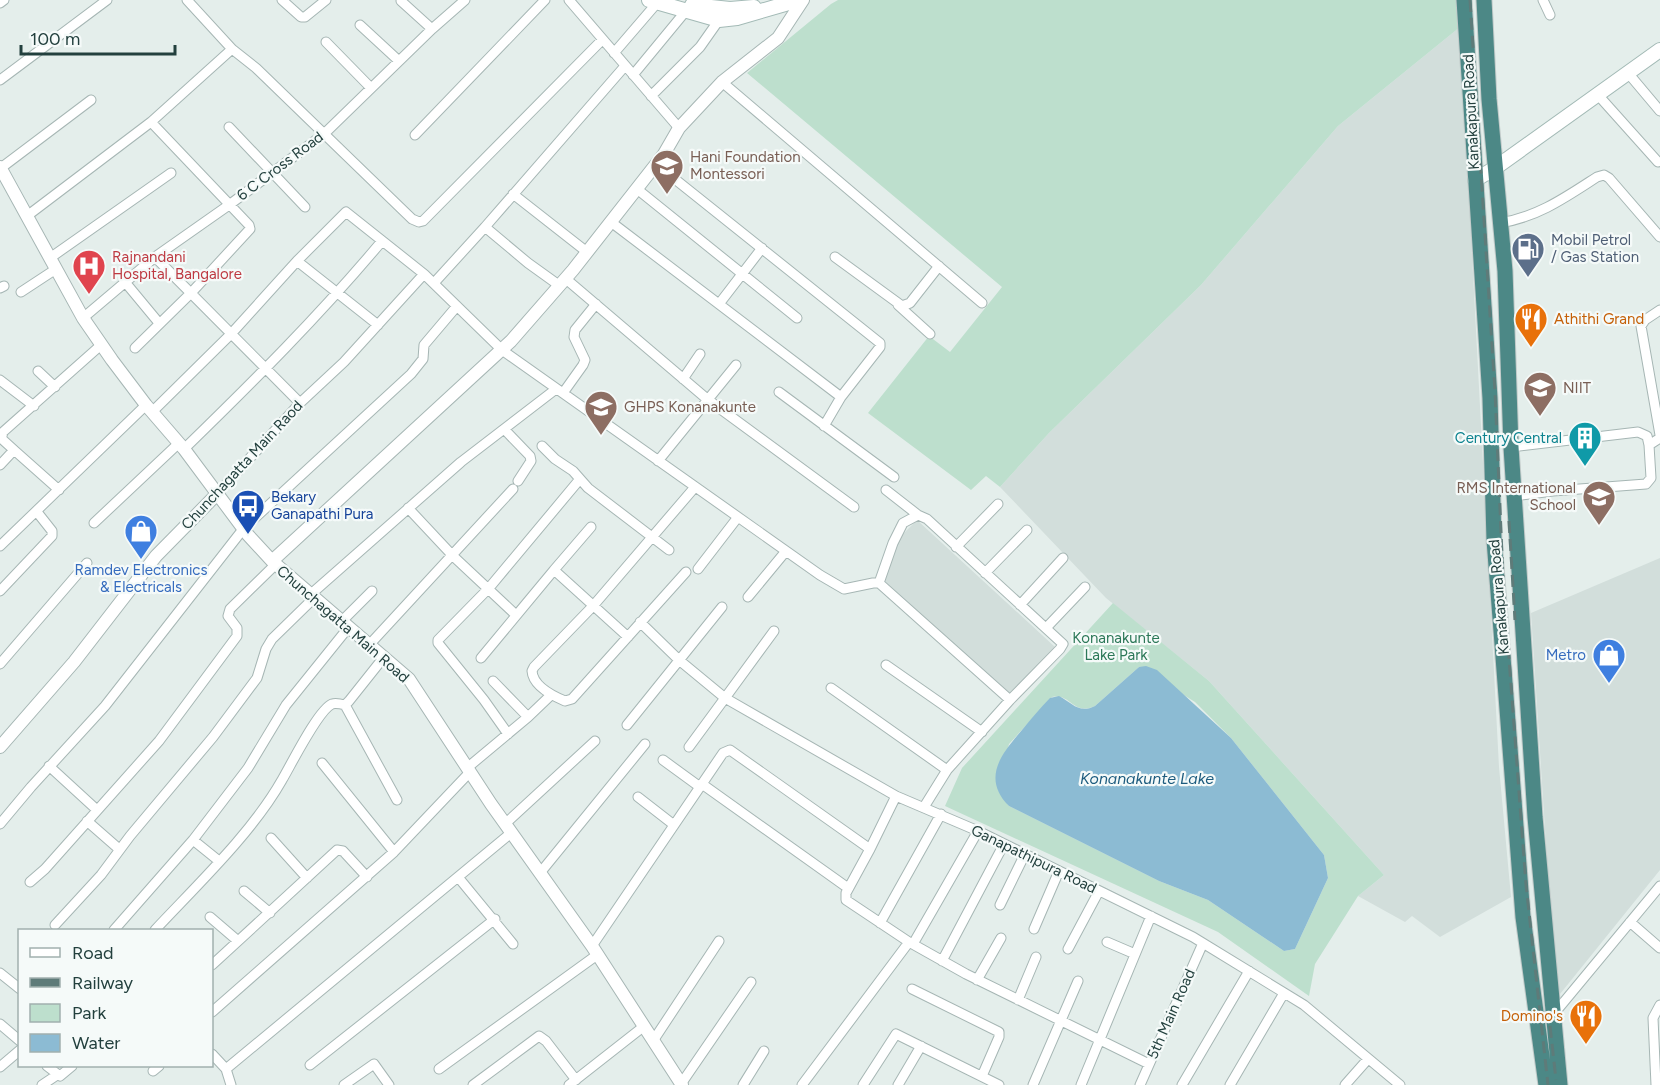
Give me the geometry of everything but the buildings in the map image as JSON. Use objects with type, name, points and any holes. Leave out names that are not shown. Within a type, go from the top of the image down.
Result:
[{"type":"highway","name":"Kanakapura Road","points":[[1464,0],[1490,398],[1494,540],[1523,917],[1546,1085]]},
{"type":"highway","name":"Kanakapura Road","points":[[1484,0],[1495,168],[1505,271],[1510,447],[1534,817],[1560,1085]]},
{"type":"main road","points":[[673,0],[709,8],[730,9],[756,7],[780,0]]},
{"type":"main road","points":[[653,1],[719,20],[737,18],[801,0]]},
{"type":"main road","points":[[1475,180],[1660,50]]},
{"type":"street","points":[[0,3],[4,0]]},
{"type":"street","points":[[0,80],[107,0]]},
{"type":"street","points":[[187,0],[232,49],[256,68],[412,219],[419,222],[423,221],[602,40]]},
{"type":"street","points":[[282,0],[301,17],[305,17],[326,0]]},
{"type":"street","points":[[401,0],[432,29]]},
{"type":"street","name":"6 C Cross Road","points":[[83,318],[155,257],[324,134],[465,0]]},
{"type":"street","points":[[415,135],[545,0]]},
{"type":"street","points":[[569,0],[679,128]]},
{"type":"street","points":[[30,882],[45,869],[159,741],[237,636],[237,628],[228,616],[230,609],[274,563],[502,350],[563,282],[611,222],[656,164],[679,128],[722,82],[778,38],[801,0]]},
{"type":"street","points":[[1543,0],[1551,15]]},
{"type":"street","points":[[614,53],[653,1]]},
{"type":"street","points":[[633,75],[685,12]]},
{"type":"street","points":[[651,96],[700,47],[719,20]]},
{"type":"street","points":[[360,25],[399,61]]},
{"type":"street","points":[[326,42],[371,88]]},
{"type":"street","points":[[27,216],[151,122],[232,49]]},
{"type":"street","points":[[434,283],[625,66]]},
{"type":"street","points":[[1628,73],[1660,111]]},
{"type":"street","points":[[722,82],[982,303]]},
{"type":"street","points":[[1598,95],[1658,162]]},
{"type":"street","points":[[1,172],[92,99]]},
{"type":"street","points":[[135,348],[250,229],[249,225],[151,122]]},
{"type":"street","points":[[229,127],[305,207]]},
{"type":"street","points":[[656,164],[880,343],[841,397],[824,426]]},
{"type":"street","name":"Chunchagatta Main Road","points":[[1,172],[83,318],[101,345],[244,528],[274,563],[409,679],[508,829],[595,951],[682,1084]]},
{"type":"street","points":[[21,292],[53,263],[171,173]]},
{"type":"street","points":[[1500,223],[1518,220],[1552,206],[1597,177],[1604,175],[1660,237]]},
{"type":"street","points":[[637,189],[797,318]]},
{"type":"street","points":[[513,194],[587,252]]},
{"type":"street","points":[[0,546],[231,334],[297,261],[346,212],[424,274],[502,350],[837,586],[844,589],[873,582],[879,584],[1010,700]]},
{"type":"street","points":[[611,222],[841,397]]},
{"type":"street","points":[[485,227],[528,263],[563,282],[596,304],[707,399],[854,507]]},
{"type":"street","points":[[94,523],[265,370],[338,293],[382,241]]},
{"type":"street","points":[[718,304],[762,249]]},
{"type":"street","points":[[155,257],[300,403]]},
{"type":"street","points":[[835,257],[898,305],[930,334]]},
{"type":"street","points":[[297,261],[378,325]]},
{"type":"street","points":[[898,305],[904,307],[910,303],[939,266]]},
{"type":"street","name":"Chunchagatta Main Raod","points":[[0,747],[74,662],[156,556],[218,493],[300,403],[344,362],[424,274]]},
{"type":"street","points":[[125,282],[159,322]]},
{"type":"street","points":[[55,925],[101,875],[213,737],[257,678],[266,649],[272,639],[312,596],[460,462],[560,391],[583,366],[585,360],[574,341],[575,330],[596,304]]},
{"type":"street","points":[[0,824],[49,766],[105,706],[244,528],[411,374],[423,359],[424,345],[457,306]]},
{"type":"street","points":[[1649,445],[1660,437],[1641,326],[1645,320],[1660,310]]},
{"type":"street","points":[[59,490],[3,440],[1,435],[101,345]]},
{"type":"street","points":[[683,379],[700,354]]},
{"type":"street","points":[[658,461],[736,365]]},
{"type":"street","points":[[38,371],[55,387]]},
{"type":"street","points":[[1651,379],[1660,372]]},
{"type":"street","points":[[0,380],[34,406]]},
{"type":"street","points":[[778,392],[894,477]]},
{"type":"street","points":[[370,644],[516,485],[531,461],[530,456],[504,429]]},
{"type":"street","points":[[1510,447],[1638,432],[1647,436],[1649,445],[1651,478],[1646,484],[1513,496]]},
{"type":"street","points":[[542,446],[588,488],[669,550]]},
{"type":"street","points":[[0,465],[14,450]]},
{"type":"street","points":[[508,734],[438,640],[489,588],[580,479]]},
{"type":"street","points":[[686,572],[572,699],[565,701],[551,695],[534,680],[532,671],[592,606],[695,487]]},
{"type":"street","points":[[886,490],[918,515],[927,519],[1063,645],[947,770],[924,807]]},
{"type":"street","points":[[956,547],[998,504]]},
{"type":"street","points":[[408,508],[453,556],[516,615]]},
{"type":"street","points":[[0,591],[52,536],[52,531],[37,512]]},
{"type":"street","points":[[879,584],[892,543],[903,523],[918,515]]},
{"type":"street","points":[[698,568],[738,517]]},
{"type":"street","points":[[481,658],[591,527]]},
{"type":"street","points":[[985,573],[1027,530]]},
{"type":"street","points":[[748,597],[786,551]]},
{"type":"street","points":[[1020,605],[1063,558]]},
{"type":"street","points":[[0,664],[87,563]]},
{"type":"street","points":[[554,570],[628,637]]},
{"type":"street","points":[[1046,628],[1085,587]]},
{"type":"street","points":[[115,929],[194,840],[248,768],[286,705],[372,591]]},
{"type":"street","points":[[627,724],[722,607]]},
{"type":"street","name":"Ganapathipura Road","points":[[640,622],[679,660],[725,698],[896,796],[978,831],[1203,943],[1304,1005],[1400,1085]]},
{"type":"street","points":[[689,747],[774,631]]},
{"type":"street","points":[[345,705],[384,657]]},
{"type":"street","points":[[886,665],[982,732]]},
{"type":"street","points":[[493,681],[528,717]]},
{"type":"street","points":[[831,688],[947,770]]},
{"type":"street","points":[[213,1011],[394,852],[468,770],[551,695]]},
{"type":"street","points":[[156,929],[219,861],[276,791],[317,719],[330,705],[335,703],[345,705],[397,800]]},
{"type":"street","points":[[226,1069],[458,877],[595,741]]},
{"type":"street","points":[[540,873],[645,744]]},
{"type":"street","points":[[439,1069],[595,951],[674,825],[723,753],[730,750],[870,849]]},
{"type":"street","points":[[663,760],[848,888]]},
{"type":"street","points":[[321,764],[394,852]]},
{"type":"street","points":[[49,766],[97,810]]},
{"type":"street","points":[[896,796],[848,888],[846,900],[911,943],[977,980],[1149,1064]]},
{"type":"street","points":[[638,797],[674,825]]},
{"type":"street","points":[[880,923],[941,814]]},
{"type":"street","points":[[87,821],[120,849]]},
{"type":"street","points":[[802,1085],[911,943],[978,831]]},
{"type":"street","points":[[270,838],[307,878]]},
{"type":"street","points":[[194,840],[219,861]]},
{"type":"street","points":[[942,961],[1004,844]]},
{"type":"street","points":[[213,961],[270,913],[337,850],[340,849],[367,877]]},
{"type":"street","points":[[1000,905],[1025,854]]},
{"type":"street","points":[[1034,929],[1059,871]]},
{"type":"street","points":[[458,877],[495,919],[513,944]]},
{"type":"street","points":[[1537,1020],[1553,1015],[1660,886]]},
{"type":"street","points":[[244,891],[270,913]]},
{"type":"street","points":[[1068,949],[1099,891]]},
{"type":"street","points":[[1081,1085],[1150,916]]},
{"type":"street","points":[[210,917],[238,941]]},
{"type":"street","points":[[310,1065],[495,919]]},
{"type":"street","points":[[1630,922],[1660,948]]},
{"type":"street","points":[[977,980],[1001,938]]},
{"type":"street","points":[[653,1041],[719,941]]},
{"type":"street","points":[[1107,942],[1135,954]]},
{"type":"street","name":"5th Main Road","points":[[1140,1085],[1203,943]]},
{"type":"street","points":[[1018,1000],[1036,957]]},
{"type":"street","points":[[1182,1085],[1249,971]]},
{"type":"street","points":[[0,973],[18,985]]},
{"type":"street","points":[[1033,1085],[1078,981]]},
{"type":"street","points":[[682,1084],[751,982]]},
{"type":"street","points":[[912,989],[999,1032],[981,1076]]},
{"type":"street","points":[[1230,1085],[1284,993]]},
{"type":"street","points":[[1656,1085],[1653,1018],[1660,1005]]},
{"type":"street","points":[[0,1024],[18,1039]]},
{"type":"street","points":[[473,1085],[539,1036],[546,1041],[573,1082],[643,1027]]},
{"type":"street","points":[[863,1085],[896,1034],[999,1085]]},
{"type":"street","points":[[898,1085],[921,1046]]},
{"type":"street","points":[[743,1085],[764,1051]]},
{"type":"street","points":[[0,1067],[18,1052]]},
{"type":"street","points":[[213,1055],[226,1069],[231,1085]]},
{"type":"street","points":[[1345,1085],[1368,1059]]},
{"type":"street","points":[[344,1085],[374,1064],[389,1085]]},
{"type":"street","points":[[48,1067],[57,1075]]},
{"type":"street","points":[[42,1085],[57,1075],[63,1074],[70,1067]]},
{"type":"shaded area","points":[[1460,27],[1499,767],[1511,897],[1440,937],[1412,916],[1405,922],[1358,896],[1384,875],[1209,681],[1106,598],[1000,487],[1049,433],[1201,285],[1338,126]]},
{"type":"shaded area","points":[[917,520],[1055,647],[1009,694],[885,581],[898,539]]},
{"type":"shaded area","points":[[1660,558],[1660,870],[1556,999],[1531,613]]},
{"type":"green space","points":[[838,0],[1458,0],[1460,27],[1338,126],[1201,285],[1049,433],[1000,487],[986,476],[971,490],[868,413],[929,336],[950,352],[1002,287],[747,73]]},
{"type":"green space","name":"Konanakunte Lake Park","points":[[1113,603],[1209,681],[1384,875],[1358,896],[1315,964],[1309,996],[1218,932],[945,806],[962,768]],"holes":[[[1139,667],[1195,702],[1231,738],[1324,855],[1328,878],[1295,949],[1284,951],[1208,900],[1159,881],[1009,806],[998,790],[1009,744],[1052,697],[1064,698],[1082,708],[1095,706]]]},
{"type":"water","name":"Konanakunte Lake","points":[[1146,666],[1157,670],[1231,738],[1324,855],[1328,878],[1295,949],[1284,951],[1208,900],[1159,881],[1009,806],[1001,796],[996,786],[997,766],[1015,739],[1050,698],[1059,696],[1076,707],[1084,709],[1095,706],[1139,667]]},
{"type":"railway","points":[[1470,0],[1495,392],[1503,578],[1526,885],[1548,1085]]},
{"type":"railway","points":[[1509,521],[1515,620]]},
{"type":"railway","points":[[1550,1026],[1556,1080]]},
{"type":"place","name":"Hani Foundation Montessori","points":[[667,195]]},
{"type":"place","name":"Mobil Petrol / Gas Station","points":[[1528,278]]},
{"type":"place","name":"Rajnandani Hospital, Bangalore","points":[[89,295]]},
{"type":"place","name":"Athithi Grand","points":[[1531,348]]},
{"type":"place","name":"NIIT","points":[[1540,417]]},
{"type":"place","name":"GHPS Konanakunte","points":[[601,436]]},
{"type":"place","name":"Century Central","points":[[1585,467]]},
{"type":"place","name":"RMS International School","points":[[1599,526]]},
{"type":"place","name":"Bekary Ganapathi Pura","points":[[248,535]]},
{"type":"place","name":"Ramdev Electronics & Electricals","points":[[141,560]]},
{"type":"place","name":"Metro","points":[[1609,684]]},
{"type":"place","name":"Domino's","points":[[1586,1045]]}]
